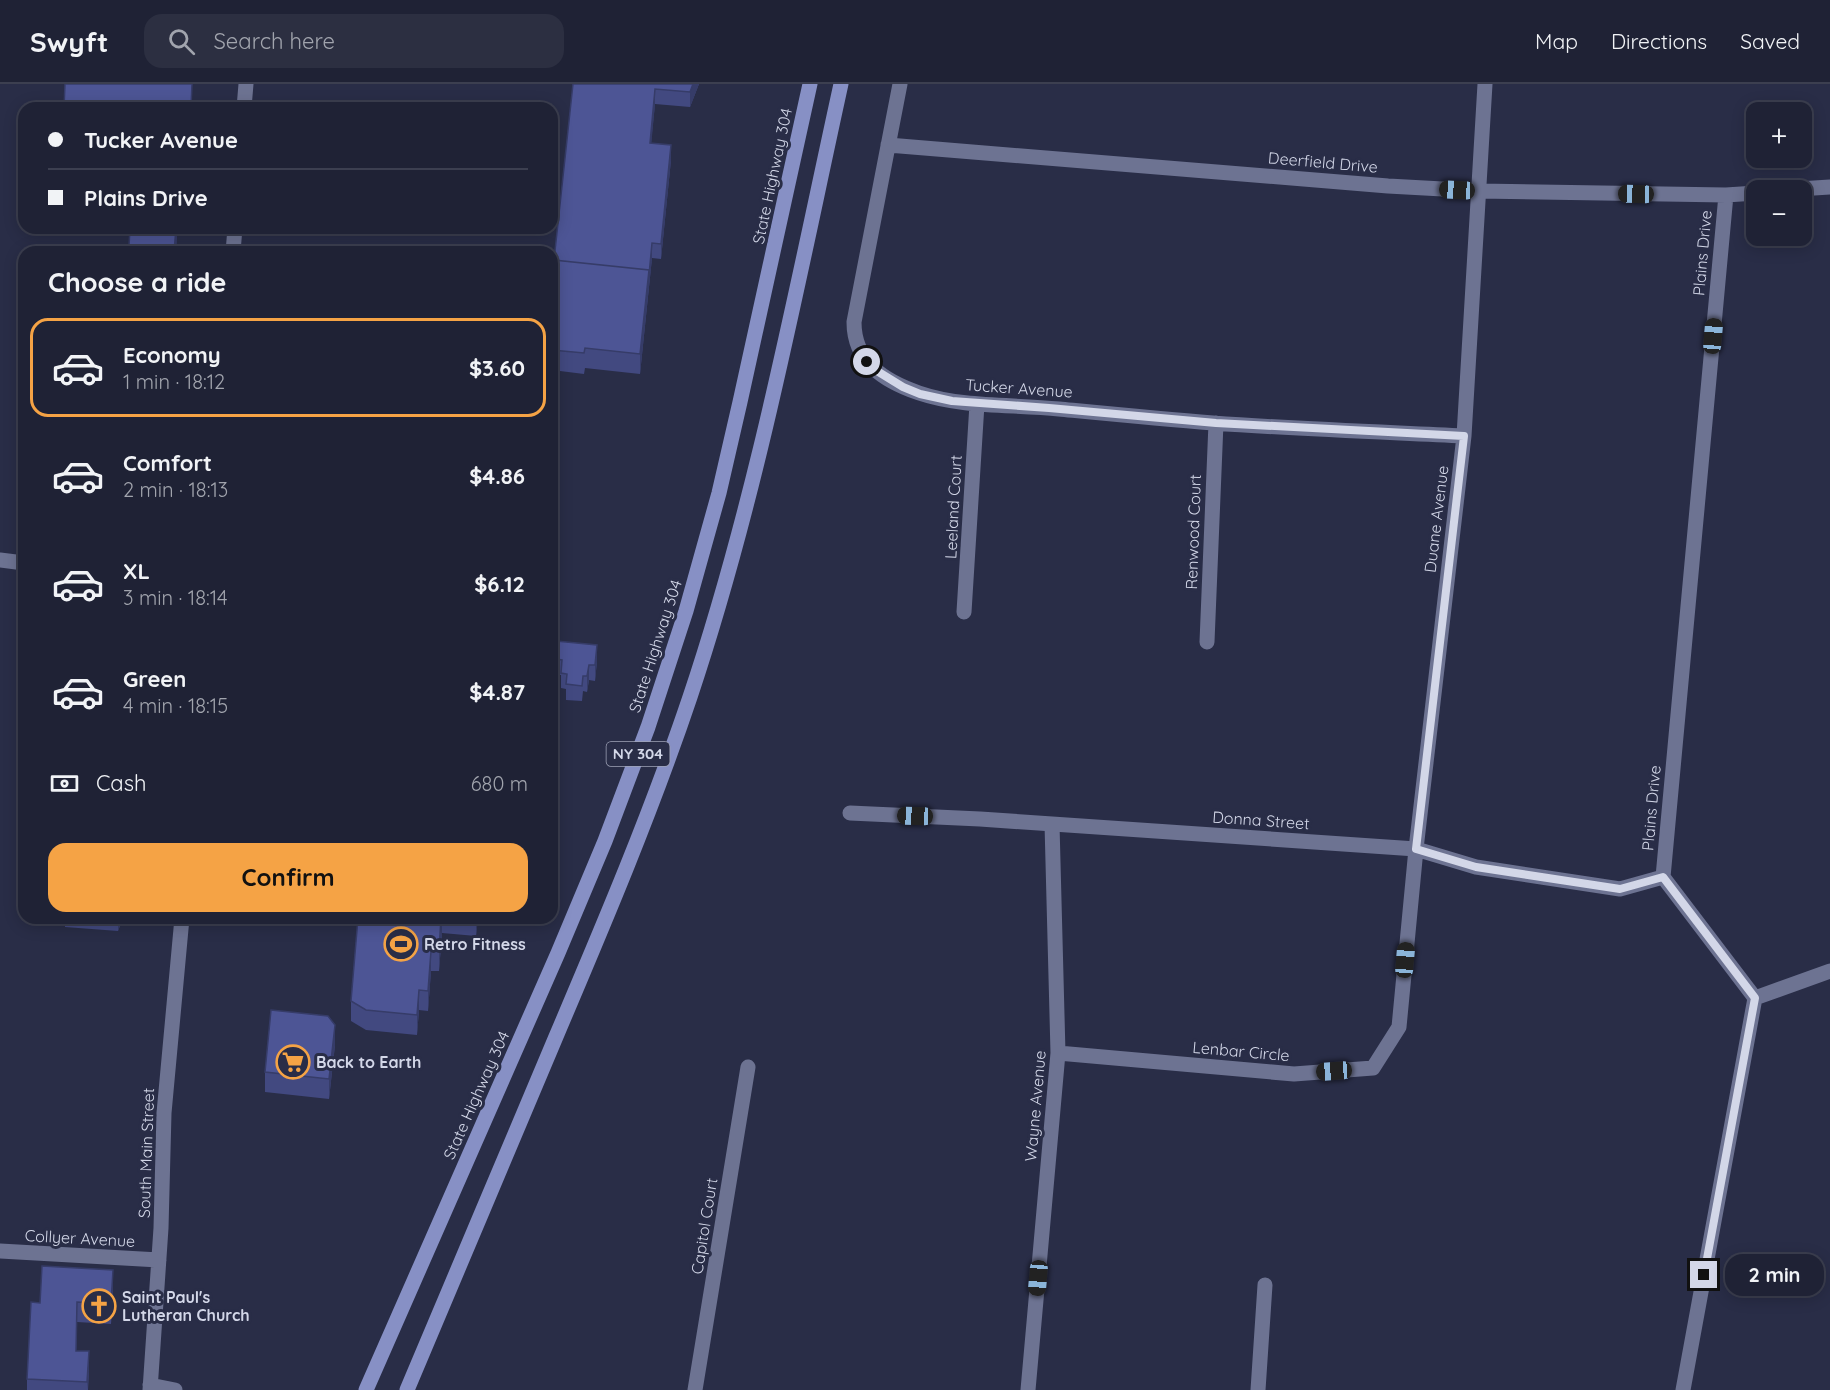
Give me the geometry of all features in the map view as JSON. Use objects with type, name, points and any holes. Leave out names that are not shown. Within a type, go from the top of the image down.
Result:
[{"type":"main road","name":"State Highway 304","points":[[366,1390],[582,898],[617,812],[651,717],[683,620],[719,493],[810,84]]},
{"type":"main road","name":"NY 304","points":[[407,1390],[624,876],[691,695],[730,569],[756,470],[841,84]]},
{"type":"street","points":[[244,102],[246,84]]},
{"type":"street","name":"Tucker Avenue","points":[[900,84],[854,322],[856,345],[867,362],[877,371],[903,387],[920,394],[977,404],[1216,423],[1464,436]]},
{"type":"street","name":"Duane Avenue","points":[[1416,849],[1464,436],[1485,84]]},
{"type":"street","name":"Deerfield Drive","points":[[888,145],[1388,186],[1479,191],[1746,194]]},
{"type":"street","points":[[1812,188],[1830,187]]},
{"type":"street","name":"Plains Drive","points":[[1663,877],[1726,195]]},
{"type":"street","name":"Leeland Court","points":[[964,612],[977,404]]},
{"type":"street","name":"Renwood Court","points":[[1207,642],[1216,423]]},
{"type":"street","points":[[0,560],[18,562]]},
{"type":"street","name":"Donna Street","points":[[850,813],[980,819],[1416,849],[1476,867],[1620,889],[1663,877]]},
{"type":"street","name":"Wayne Avenue","points":[[1028,1390],[1058,1053],[1052,824]]},
{"type":"street","name":"Lenbar Circle","points":[[1058,1053],[1294,1074],[1374,1068],[1399,1027],[1416,849]]},
{"type":"street","points":[[1663,877],[1755,998],[1683,1390]]},
{"type":"street","name":"South Main Street","points":[[150,1388],[159,1260],[164,1113],[181,924]]},
{"type":"street","points":[[1755,998],[1830,971]]},
{"type":"street","name":"Capitol Court","points":[[695,1390],[748,1067]]},
{"type":"street","name":"Collyer Avenue","points":[[0,1251],[159,1260]]},
{"type":"street","points":[[1258,1390],[1265,1285]]},
{"type":"street","points":[[150,1388],[175,1390]]},
{"type":"building","points":[[65,84],[192,84],[191,102],[64,102]]},
{"type":"building","points":[[573,84],[693,84],[690,92],[655,89],[650,143],[671,145],[661,244],[652,243],[649,275],[649,270],[558,260],[558,246],[556,246]]},
{"type":"building","points":[[130,234],[176,234],[174,246],[129,246]]},
{"type":"building","points":[[558,260],[649,270],[640,354],[585,348],[584,353],[558,351]]},
{"type":"building","points":[[558,641],[597,645],[595,665],[589,665],[587,676],[583,676],[582,686],[566,684],[567,674],[561,673],[562,660],[558,659]]},
{"type":"building","points":[[357,924],[441,924],[439,951],[431,951],[428,991],[419,990],[417,1015],[366,1010],[351,1001]]},
{"type":"building","points":[[271,1010],[328,1016],[335,1025],[329,1079],[265,1072]]},
{"type":"building","points":[[42,1266],[113,1270],[111,1304],[77,1302],[76,1351],[89,1351],[87,1382],[27,1379],[31,1302],[40,1303]]},
{"type":"place","name":"Retro Fitness","points":[[401,944]]},
{"type":"place","name":"Back to Earth","points":[[293,1062]]},
{"type":"place","name":"Saint Paul's Lutheran Church","points":[[99,1306]]},
{"type":"route","points":[[867,362],[903,387],[920,394],[952,401],[1172,420],[1464,436],[1416,849],[1476,867],[1620,889],[1663,877],[1755,998],[1704,1275]]}]
